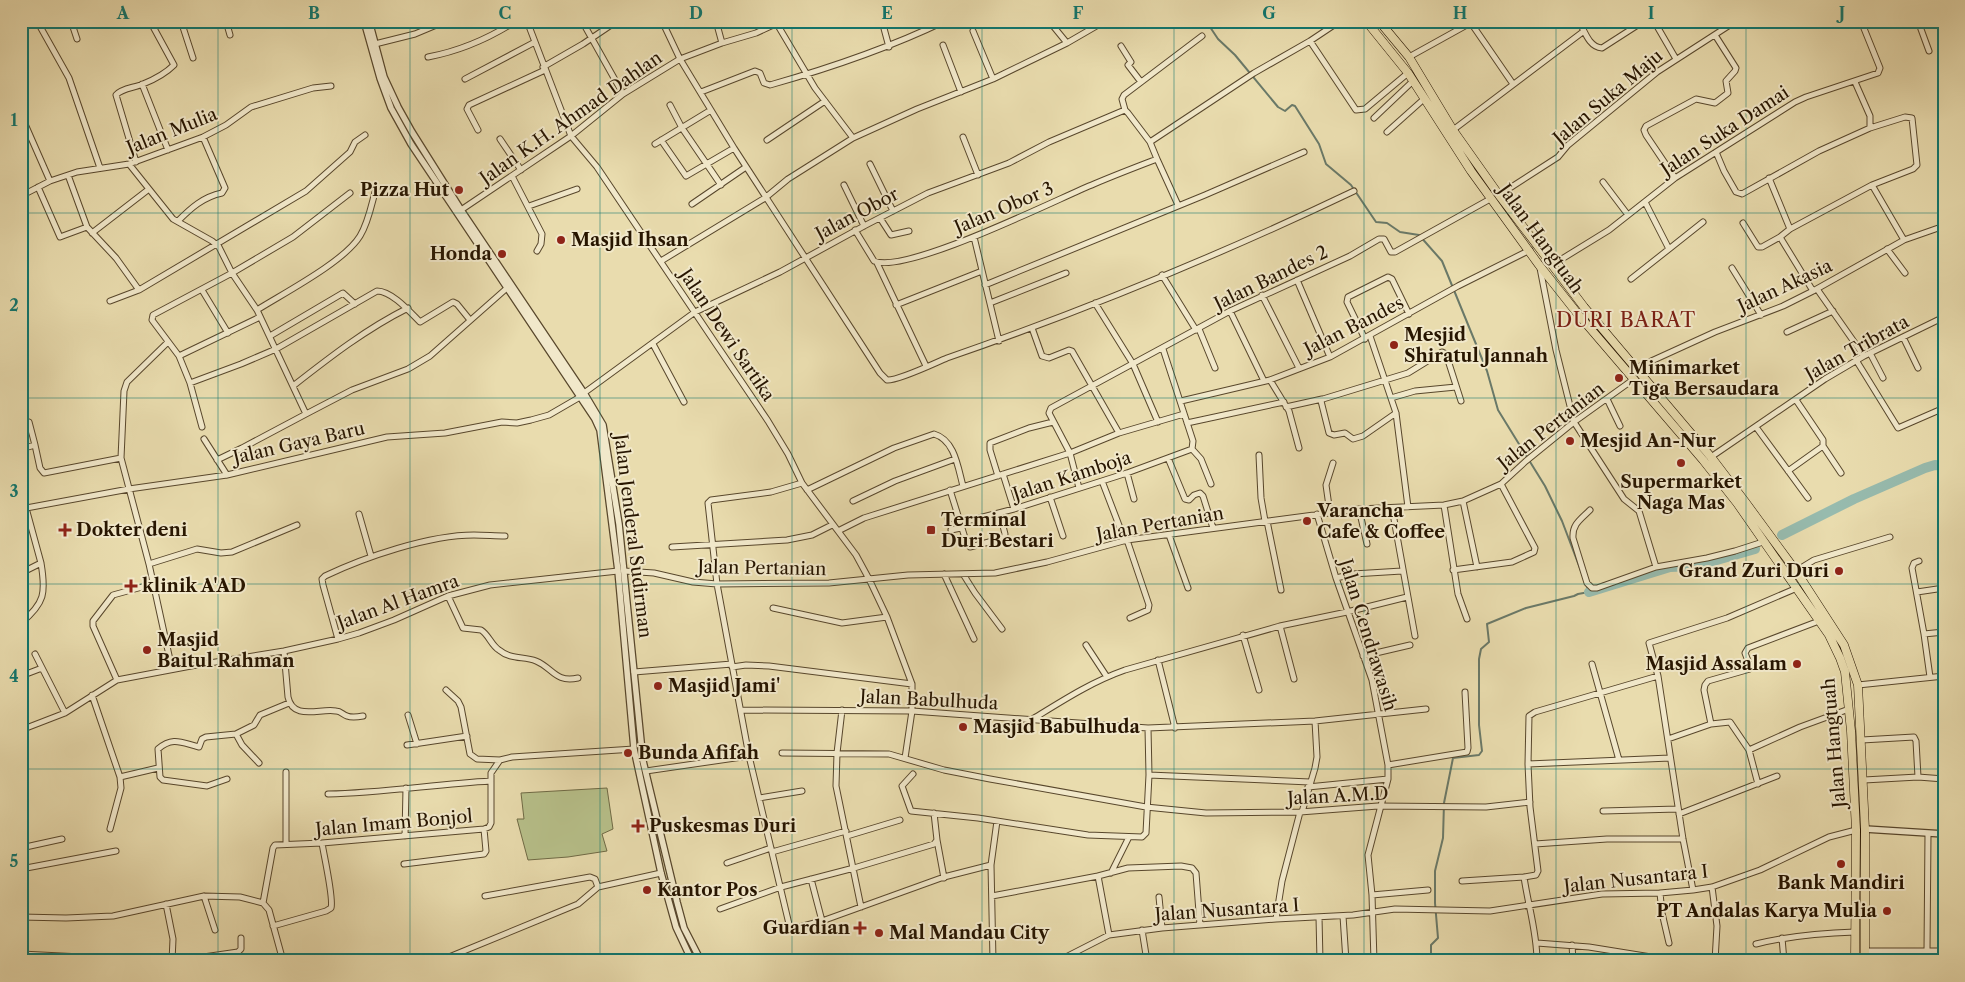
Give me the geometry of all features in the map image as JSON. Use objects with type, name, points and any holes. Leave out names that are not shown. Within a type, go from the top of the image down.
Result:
[{"type":"highway","name":"Jalan Hangtuah","points":[[1366,21],[1377,32],[1413,80],[1471,171],[1495,197],[1552,265],[1584,307],[1711,457],[1796,571],[1819,621],[1840,658],[1845,672],[1855,786],[1855,961]]},
{"type":"highway","name":"Jalan Hangtuah","points":[[1382,24],[1409,57],[1495,197]]},
{"type":"highway","points":[[1377,32],[1382,24]]},
{"type":"highway","name":"Jalan Hangtuah","points":[[1512,218],[1540,265],[1577,313],[1703,460],[1737,503],[1762,542],[1797,588],[1808,597],[1844,645],[1858,685],[1862,740],[1865,830],[1865,961]]},
{"type":"highway","points":[[1856,902],[1865,904]]},
{"type":"street","points":[[37,21],[68,78],[100,168]]},
{"type":"street","points":[[71,21],[77,39]]},
{"type":"street","points":[[136,162],[116,95],[120,91],[161,75],[174,64],[150,21]]},
{"type":"street","points":[[181,21],[193,58]]},
{"type":"street","points":[[226,21],[230,36]]},
{"type":"street","name":"Jalan Jenderal Sudirman","points":[[364,21],[380,78],[422,160],[507,288],[525,309]]},
{"type":"street","name":"Jalan Jenderal Sudirman","points":[[369,21],[384,76],[400,117],[582,395],[597,413],[606,438],[619,524],[634,749],[669,904],[676,927],[690,958]]},
{"type":"street","points":[[375,44],[415,34],[446,21]]},
{"type":"street","points":[[428,57],[452,53],[492,36],[516,21]]},
{"type":"street","name":"Jalan Dewi Sartika","points":[[527,21],[571,136],[597,167],[768,421],[788,454],[802,483],[832,525],[856,554],[887,617],[912,684]]},
{"type":"street","points":[[582,21],[623,94]]},
{"type":"street","points":[[478,130],[467,109],[468,105],[544,69],[617,21]]},
{"type":"street","points":[[662,21],[680,59],[765,198],[884,377],[890,380],[1032,328],[1208,258],[1354,191]]},
{"type":"street","points":[[716,21],[722,43]]},
{"type":"street","points":[[882,21],[889,47]]},
{"type":"street","points":[[701,92],[755,71],[760,73],[764,83],[770,85],[889,47],[945,21]]},
{"type":"street","points":[[1048,21],[1067,43]]},
{"type":"street","points":[[661,261],[765,198],[788,179],[853,138],[916,109],[993,79],[1067,43],[1096,24],[1105,21]]},
{"type":"street","points":[[1150,142],[1254,73],[1310,41],[1340,21]]},
{"type":"street","points":[[1579,21],[1591,43],[1602,48],[1644,21]]},
{"type":"street","points":[[1654,21],[1676,59]]},
{"type":"street","name":"Jalan Suka Maju","points":[[1495,197],[1558,157],[1568,145],[1621,100],[1676,59],[1736,21]]},
{"type":"street","points":[[1861,22],[1868,21]]},
{"type":"street","points":[[1918,21],[1929,51]]},
{"type":"street","points":[[780,22],[807,74],[853,138]]},
{"type":"street","name":"Jalan K.H. Ahmad Dahlan","points":[[461,210],[571,136],[623,94],[680,59],[756,32],[769,24],[780,22]]},
{"type":"street","points":[[1409,57],[1472,22],[1513,84]]},
{"type":"street","name":"Jalan Suka Damai","points":[[1552,265],[1609,230],[1676,178],[1795,102],[1876,74],[1880,69],[1861,22]]},
{"type":"street","points":[[973,30],[993,79]]},
{"type":"street","points":[[1453,130],[1584,31]]},
{"type":"street","points":[[1178,205],[1150,142],[1125,110],[1122,97],[1202,36]]},
{"type":"street","points":[[1676,178],[1644,130],[1646,126],[1696,99],[1715,103],[1728,93],[1726,81],[1736,68],[1714,36]]},
{"type":"street","points":[[1310,41],[1356,110],[1365,109],[1408,73]]},
{"type":"street","points":[[465,79],[535,42]]},
{"type":"street","points":[[943,45],[961,92]]},
{"type":"street","points":[[1121,46],[1131,62],[1128,65],[1141,82]]},
{"type":"street","points":[[1374,118],[1413,80]]},
{"type":"street","points":[[1856,82],[1870,116],[1870,128]]},
{"type":"street","points":[[142,84],[168,150]]},
{"type":"street","name":"Jalan Mulia","points":[[21,196],[50,181],[68,175],[136,162],[204,137],[226,125],[251,107],[313,88],[331,86]]},
{"type":"street","points":[[1387,132],[1425,98]]},
{"type":"street","points":[[767,140],[825,101]]},
{"type":"street","points":[[670,105],[682,128],[721,185]]},
{"type":"street","points":[[655,144],[711,110]]},
{"type":"street","name":"Jalan Obor","points":[[582,395],[695,312],[805,258],[928,193],[1009,163],[1049,142],[1125,110]]},
{"type":"street","points":[[21,116],[50,181]]},
{"type":"street","points":[[1716,152],[1724,171],[1738,194],[1742,194],[1819,151],[1870,128],[1904,117],[1912,118],[1917,161],[1913,169],[1872,185],[1790,229],[1762,247],[1758,247],[1743,223]]},
{"type":"street","points":[[110,301],[139,290],[306,191],[350,152],[355,142],[364,135]]},
{"type":"street","points":[[178,221],[196,204],[211,196],[222,193],[226,188],[204,137]]},
{"type":"street","points":[[963,137],[978,175]]},
{"type":"street","points":[[500,139],[520,170]]},
{"type":"street","points":[[661,140],[685,175],[734,148]]},
{"type":"street","points":[[985,285],[1304,152]]},
{"type":"street","name":"Jalan Obor 3","points":[[877,263],[913,258],[974,237],[1092,184],[1158,159]]},
{"type":"street","points":[[128,164],[173,219],[216,244],[232,273],[257,310],[306,414]]},
{"type":"street","points":[[870,164],[893,211]]},
{"type":"street","points":[[692,204],[746,167]]},
{"type":"street","points":[[68,175],[87,227],[116,258],[139,290]]},
{"type":"street","points":[[512,176],[542,234],[541,244],[537,251]]},
{"type":"street","points":[[1769,178],[1790,229]]},
{"type":"street","points":[[1604,182],[1628,215]]},
{"type":"street","points":[[844,185],[864,226]]},
{"type":"street","points":[[1872,185],[1904,240]]},
{"type":"street","points":[[38,187],[60,237],[87,227]]},
{"type":"street","points":[[92,233],[149,189]]},
{"type":"street","points":[[528,206],[577,189]]},
{"type":"street","points":[[257,310],[313,276],[346,252],[362,233],[375,192]]},
{"type":"street","points":[[202,427],[190,383],[179,356],[152,320],[153,316],[293,237],[350,193]]},
{"type":"street","name":"Jalan Bandes 2","points":[[1053,422],[1049,412],[1056,406],[1230,311],[1350,256],[1381,238],[1385,240],[1392,253],[1495,197]]},
{"type":"street","points":[[1645,202],[1668,249]]},
{"type":"street","points":[[880,218],[891,234],[909,231]]},
{"type":"street","points":[[1631,279],[1703,222]]},
{"type":"street","name":"Jalan Akasia","points":[[1636,368],[1715,332],[1761,315],[1815,290],[1904,240],[1944,226]]},
{"type":"street","points":[[855,230],[871,259],[877,263],[926,366]]},
{"type":"street","points":[[974,237],[998,341]]},
{"type":"street","points":[[1780,237],[1815,290],[1833,311],[1864,356]]},
{"type":"street","points":[[1887,249],[1905,273]]},
{"type":"street","name":"Jalan Bandes","points":[[1181,400],[1267,381],[1330,357],[1443,294],[1530,250]]},
{"type":"street","points":[[1540,265],[1556,350],[1574,422],[1624,499],[1639,511],[1656,567]]},
{"type":"street","points":[[1732,268],[1761,315]]},
{"type":"street","points":[[896,305],[982,271]]},
{"type":"street","points":[[990,303],[1066,273]]},
{"type":"street","points":[[1162,276],[1198,329],[1215,368]]},
{"type":"street","points":[[1408,508],[1396,414],[1367,337],[1347,302],[1348,297],[1388,276],[1392,279],[1409,314]]},
{"type":"street","points":[[1297,280],[1330,357]]},
{"type":"street","points":[[217,460],[352,390],[408,369],[430,356],[507,288]]},
{"type":"street","points":[[202,290],[228,333]]},
{"type":"street","points":[[190,383],[241,364],[276,348],[374,292],[381,291],[408,308],[420,322],[450,303],[455,303],[470,320]]},
{"type":"street","points":[[270,336],[344,293],[355,304]]},
{"type":"street","points":[[1262,295],[1299,368]]},
{"type":"street","points":[[1094,303],[1133,364],[1158,422]]},
{"type":"street","points":[[293,386],[343,346],[379,322],[408,308]]},
{"type":"street","points":[[1230,311],[1267,381],[1285,404],[1299,448]]},
{"type":"street","points":[[1787,332],[1833,311]]},
{"type":"street","points":[[179,356],[260,317]]},
{"type":"street","name":"Jalan Tribrata","points":[[1711,457],[1796,400],[1825,378],[1856,360],[1944,317]]},
{"type":"street","points":[[1032,328],[1042,356],[1049,358],[1064,351],[1072,351],[1119,434]]},
{"type":"street","points":[[1903,336],[1918,368]]},
{"type":"street","points":[[168,342],[127,382],[124,391],[122,458],[149,564],[172,669]]},
{"type":"street","points":[[653,344],[684,402]]},
{"type":"street","points":[[1163,349],[1181,400],[1193,444],[1192,449],[1201,459],[1211,484]]},
{"type":"street","points":[[1187,423],[1285,404],[1322,399],[1408,373],[1425,360],[1442,352],[1446,354],[1461,401]]},
{"type":"street","points":[[1870,353],[1883,378]]},
{"type":"street","points":[[1856,360],[1898,428],[1944,408]]},
{"type":"street","name":"Jalan Pertanian","points":[[621,570],[654,572],[693,582],[717,584],[829,583],[908,575],[995,573],[1036,565],[1126,540],[1330,512],[1444,505],[1463,501],[1500,484],[1574,422],[1634,379]]},
{"type":"street","points":[[1391,398],[1415,391],[1456,387]]},
{"type":"street","name":"Jalan Gaya Baru","points":[[24,508],[129,489],[226,475],[387,437],[445,433],[502,422],[517,423],[532,420],[549,415],[582,395]]},
{"type":"street","points":[[1322,399],[1321,406],[1329,433],[1334,435],[1345,432],[1353,439],[1363,436],[1396,414]]},
{"type":"street","points":[[1607,399],[1620,426]]},
{"type":"street","points":[[1796,400],[1823,440],[1824,446],[1841,473]]},
{"type":"street","points":[[838,531],[864,518],[1070,453],[1119,434],[1184,414]]},
{"type":"street","points":[[29,422],[40,468],[44,473],[122,458]]},
{"type":"street","points":[[1014,509],[990,450],[990,443],[1029,428],[1053,422],[1070,453],[1079,488]]},
{"type":"street","points":[[1756,427],[1808,498]]},
{"type":"street","points":[[807,490],[894,448],[934,434],[950,445],[963,486]]},
{"type":"street","points":[[204,439],[226,475]]},
{"type":"street","points":[[21,449],[34,445]]},
{"type":"street","points":[[1788,471],[1824,446]]},
{"type":"street","name":"Jalan Kamboja","points":[[959,522],[1000,514],[1127,473],[1192,449]]},
{"type":"street","points":[[1259,455],[1261,498],[1281,590]]},
{"type":"street","points":[[1168,458],[1185,499],[1190,500],[1194,495],[1200,493],[1203,496],[1213,528]]},
{"type":"street","points":[[853,501],[895,481],[954,459]]},
{"type":"street","points":[[1330,512],[1326,485],[1334,463]]},
{"type":"street","points":[[1127,473],[1134,499]]},
{"type":"street","points":[[1102,481],[1126,540],[1149,605],[1148,610],[1130,618]]},
{"type":"street","points":[[802,483],[771,492],[709,501],[708,505],[717,584],[742,710],[749,756],[781,887],[788,924],[794,929],[822,921],[944,878],[991,865]]},
{"type":"street","points":[[1453,570],[1512,562],[1533,554],[1535,551],[1500,484]]},
{"type":"street","points":[[950,490],[959,522],[970,547],[1004,538],[1005,534],[1000,514]]},
{"type":"street","points":[[1050,498],[1063,536]]},
{"type":"street","points":[[1463,501],[1476,567]]},
{"type":"street","points":[[1444,505],[1453,570],[1458,594],[1467,620]]},
{"type":"street","points":[[21,623],[36,609],[44,591],[41,563],[24,508]]},
{"type":"street","points":[[1392,508],[1415,636]]},
{"type":"street","points":[[1359,509],[1367,544]]},
{"type":"street","points":[[1590,510],[1575,525],[1573,538],[1590,586],[1597,588],[1656,567],[1707,558],[1762,542]]},
{"type":"street","points":[[359,514],[371,556]]},
{"type":"street","name":"Jalan Cendrawasih","points":[[1317,514],[1336,578],[1372,680],[1380,714],[1388,765],[1388,780],[1368,855],[1372,895],[1374,961]]},
{"type":"street","points":[[948,519],[959,522]]},
{"type":"street","points":[[951,530],[959,522]]},
{"type":"street","points":[[149,564],[197,549],[221,553],[232,552],[298,524]]},
{"type":"street","points":[[672,546],[787,540],[812,536],[832,525]]},
{"type":"street","points":[[338,639],[323,578],[371,556],[442,538],[475,535],[505,536]]},
{"type":"street","points":[[1169,535],[1188,588]]},
{"type":"street","points":[[1796,571],[1814,560],[1890,537]]},
{"type":"street","points":[[1919,561],[1912,566],[1930,677]]},
{"type":"street","points":[[21,573],[41,563]]},
{"type":"street","name":"Jalan Jenderal Sudirman","points":[[621,570],[646,771],[676,902],[684,928],[701,961]]},
{"type":"street","name":"Jalan Al Hamra","points":[[21,730],[65,712],[118,680],[338,639],[394,620],[448,596],[490,585],[621,570]]},
{"type":"street","points":[[1336,578],[1353,574],[1402,571]]},
{"type":"street","points":[[944,574],[974,639]]},
{"type":"street","points":[[963,574],[1002,629]]},
{"type":"street","points":[[118,680],[93,626],[93,621],[113,595],[153,584]]},
{"type":"street","points":[[1693,890],[1683,839],[1658,676],[1649,643],[1727,618],[1797,588]]},
{"type":"street","points":[[1917,592],[1944,588]]},
{"type":"street","points":[[448,596],[463,628],[481,630],[499,651],[515,658],[537,661],[560,678],[566,680],[578,678]]},
{"type":"street","points":[[1031,720],[1071,695],[1107,677],[1158,660],[1243,635],[1407,597]]},
{"type":"street","points":[[773,608],[842,623],[887,617]]},
{"type":"street","points":[[1710,724],[1704,690],[1707,682],[1750,669],[1745,653],[1748,648],[1819,621]]},
{"type":"street","points":[[1280,626],[1294,679]]},
{"type":"street","points":[[1924,634],[1944,632]]},
{"type":"street","points":[[1243,635],[1259,690]]},
{"type":"street","points":[[1086,645],[1107,677]]},
{"type":"street","points":[[1363,656],[1410,645]]},
{"type":"street","points":[[284,650],[289,703],[300,712],[337,711],[350,717],[363,716]]},
{"type":"street","points":[[35,654],[65,712]]},
{"type":"street","points":[[1158,660],[1175,728]]},
{"type":"street","points":[[1592,664],[1620,760]]},
{"type":"street","points":[[634,672],[732,665],[770,666],[912,684],[912,711],[904,758]]},
{"type":"street","points":[[21,676],[42,668]]},
{"type":"street","points":[[1462,881],[1524,877],[1538,874],[1530,802],[1528,764],[1529,716],[1535,712],[1658,676]]},
{"type":"street","points":[[1858,685],[1944,676]]},
{"type":"street","points":[[446,690],[458,701],[461,707],[470,754],[473,757],[500,760],[512,757],[634,749]]},
{"type":"street","points":[[1388,765],[1467,752],[1465,692]]},
{"type":"street","points":[[92,696],[120,777],[120,788],[110,830]]},
{"type":"street","points":[[630,696],[638,696]]},
{"type":"street","points":[[227,779],[207,786],[163,780],[160,777],[158,768],[157,750],[169,742],[178,741],[199,747],[202,740],[206,737],[236,734],[254,725],[260,715],[289,703]]},
{"type":"street","name":"Jalan Babulhuda","points":[[742,710],[912,711],[1148,728],[1175,728],[1263,722],[1315,721],[1426,709]]},
{"type":"street","points":[[1749,750],[1800,727],[1849,709]]},
{"type":"street","points":[[842,710],[837,753],[836,786],[861,907]]},
{"type":"street","points":[[408,715],[417,744]]},
{"type":"street","points":[[1276,919],[1282,881],[1317,757],[1315,721]]},
{"type":"street","points":[[1668,738],[1710,724],[1730,722],[1749,750],[1758,784]]},
{"type":"street","points":[[913,774],[902,786],[908,808],[913,812],[934,813],[1088,835],[1142,837],[1145,834],[1149,775],[1148,728]]},
{"type":"street","points":[[236,734],[242,745],[259,764]]},
{"type":"street","points":[[406,745],[467,736]]},
{"type":"street","points":[[1862,740],[1914,737],[1916,741],[1918,777]]},
{"type":"street","name":"Jalan A.M.D","points":[[782,753],[889,754],[944,770],[973,776],[1146,806],[1206,813],[1301,812],[1380,806],[1501,807],[1530,802]]},
{"type":"street","points":[[646,771],[749,756]]},
{"type":"street","points":[[1528,764],[1670,758]]},
{"type":"street","name":"Jalan Imam Bonjol","points":[[286,844],[322,843],[484,830],[491,823],[491,773],[500,760]]},
{"type":"street","points":[[120,777],[158,768]]},
{"type":"street","points":[[263,903],[273,848],[275,845],[286,844],[286,772]]},
{"type":"street","points":[[1149,775],[1309,785],[1388,780]]},
{"type":"street","points":[[1603,811],[1679,811],[1777,776]]},
{"type":"street","points":[[1864,780],[1918,777],[1944,779]]},
{"type":"street","points":[[328,794],[352,794],[491,780]]},
{"type":"street","points":[[405,836],[406,788]]},
{"type":"street","points":[[759,798],[802,791]]},
{"type":"street","points":[[934,813],[936,841],[944,878]]},
{"type":"street","points":[[727,863],[772,850],[847,834],[900,820]]},
{"type":"street","points":[[994,961],[991,865],[996,822]]},
{"type":"street","points":[[404,864],[484,854],[486,851],[484,830]]},
{"type":"street","name":"Jalan Nusantara I","points":[[1058,961],[1108,935],[1142,930],[1276,919],[1343,916],[1396,909],[1490,911],[1602,894],[1660,893],[1712,887],[1782,860],[1829,838],[1856,830]]},
{"type":"street","points":[[1865,830],[1944,834]]},
{"type":"street","points":[[1927,950],[1928,834]]},
{"type":"street","points":[[1111,873],[1128,837]]},
{"type":"street","points":[[21,848],[62,839]]},
{"type":"street","points":[[1535,844],[1607,839],[1683,839]]},
{"type":"street","points":[[720,909],[781,887],[854,868],[936,841]]},
{"type":"street","points":[[273,926],[331,908],[332,897],[322,843]]},
{"type":"street","points":[[21,869],[116,851]]},
{"type":"street","points":[[992,896],[1098,876],[1128,868],[1181,866],[1194,869],[1196,873],[1200,925]]},
{"type":"street","points":[[436,961],[578,904],[598,887],[661,872]]},
{"type":"street","points":[[1098,876],[1108,935]]},
{"type":"street","points":[[485,896],[590,877],[595,879],[598,887]]},
{"type":"street","points":[[1524,877],[1537,944],[1537,961]]},
{"type":"street","points":[[810,880],[822,921]]},
{"type":"street","points":[[1712,887],[1717,926],[1716,961]]},
{"type":"street","points":[[1372,895],[1428,890]]},
{"type":"street","points":[[1660,893],[1662,913],[1669,943]]},
{"type":"street","points":[[21,917],[74,918],[113,916],[204,896],[240,897],[263,903],[269,910],[283,961]]},
{"type":"street","points":[[204,896],[215,930]]},
{"type":"street","points":[[1159,898],[1162,928]]},
{"type":"street","points":[[669,904],[676,902]]},
{"type":"street","points":[[166,904],[173,939],[172,961]]},
{"type":"street","points":[[1343,916],[1346,961]]},
{"type":"street","points":[[1319,917],[1320,961]]},
{"type":"street","points":[[1142,930],[1148,961]]},
{"type":"street","points":[[1756,944],[1782,938],[1855,932]]},
{"type":"street","points":[[176,961],[238,952],[241,949],[241,938]]},
{"type":"street","points":[[1782,938],[1784,961]]},
{"type":"street","points":[[1537,944],[1572,945],[1651,957],[1659,961]]},
{"type":"street","points":[[1572,945],[1573,961]]},
{"type":"street","points":[[1865,951],[1944,951]]},
{"type":"street","points":[[1901,951],[1901,961]]},
{"type":"street","points":[[1617,961],[1618,952]]},
{"type":"street","points":[[21,954],[142,960]]},
{"type":"street","points":[[680,961],[690,958]]},
{"type":"green space","points":[[607,788],[613,829],[602,834],[607,851],[568,857],[528,860],[517,819],[524,819],[521,793]]},
{"type":"waterway","points":[[1206,21],[1218,39],[1235,55],[1278,107],[1285,111],[1292,105],[1295,106],[1319,144],[1326,164],[1351,185],[1376,222],[1387,223],[1400,232],[1419,235],[1442,261],[1487,371],[1498,410],[1545,486],[1562,521],[1589,592],[1526,608],[1487,624],[1489,642],[1481,649],[1479,659],[1479,725],[1482,751],[1479,755],[1453,758],[1444,803],[1443,838],[1435,871],[1438,938],[1431,945],[1431,961]]},
{"type":"waterway","points":[[1782,535],[1854,499],[1925,468],[1935,465],[1944,466]]},
{"type":"waterway","points":[[1589,592],[1670,567],[1696,566],[1755,549]]},
{"type":"place","name":"Pizza Hut","points":[[459,190]]},
{"type":"place","name":"Masjid Ihsan","points":[[561,240]]},
{"type":"place","name":"Honda","points":[[502,254]]},
{"type":"place","name":"Mesjid Shiratul Jannah","points":[[1394,345]]},
{"type":"place","name":"Minimarket Tiga Bersaudara","points":[[1619,378]]},
{"type":"place","name":"Mesjid An-Nur","points":[[1570,441]]},
{"type":"place","name":"Supermarket Naga Mas","points":[[1681,463]]},
{"type":"place","name":"Varancha Cafe & Coffee","points":[[1307,521]]},
{"type":"place","name":"Dokter deni","points":[[65,530]]},
{"type":"place","name":"Terminal Duri Bestari","points":[[931,530]]},
{"type":"place","name":"Grand Zuri Duri","points":[[1839,571]]},
{"type":"place","name":"klinik A'AD","points":[[131,586]]},
{"type":"place","name":"Masjid Baitul Rahman","points":[[147,650]]},
{"type":"place","name":"Masjid Assalam","points":[[1797,664]]},
{"type":"place","name":"Masjid Jami'","points":[[658,686]]},
{"type":"place","name":"Masjid Babulhuda","points":[[963,727]]},
{"type":"place","name":"Bunda Afifah","points":[[628,753]]},
{"type":"place","name":"Puskesmas Duri","points":[[638,826]]},
{"type":"place","name":"Bank Mandiri","points":[[1841,864]]},
{"type":"place","name":"Kantor Pos","points":[[647,890]]},
{"type":"place","name":"PT Andalas Karya Mulia","points":[[1887,911]]},
{"type":"place","name":"Guardian","points":[[860,928]]},
{"type":"place","name":"Mal Mandau City","points":[[879,933]]},
{"type":"district","name":"DURI BARAT","points":[[1626,320]]}]
